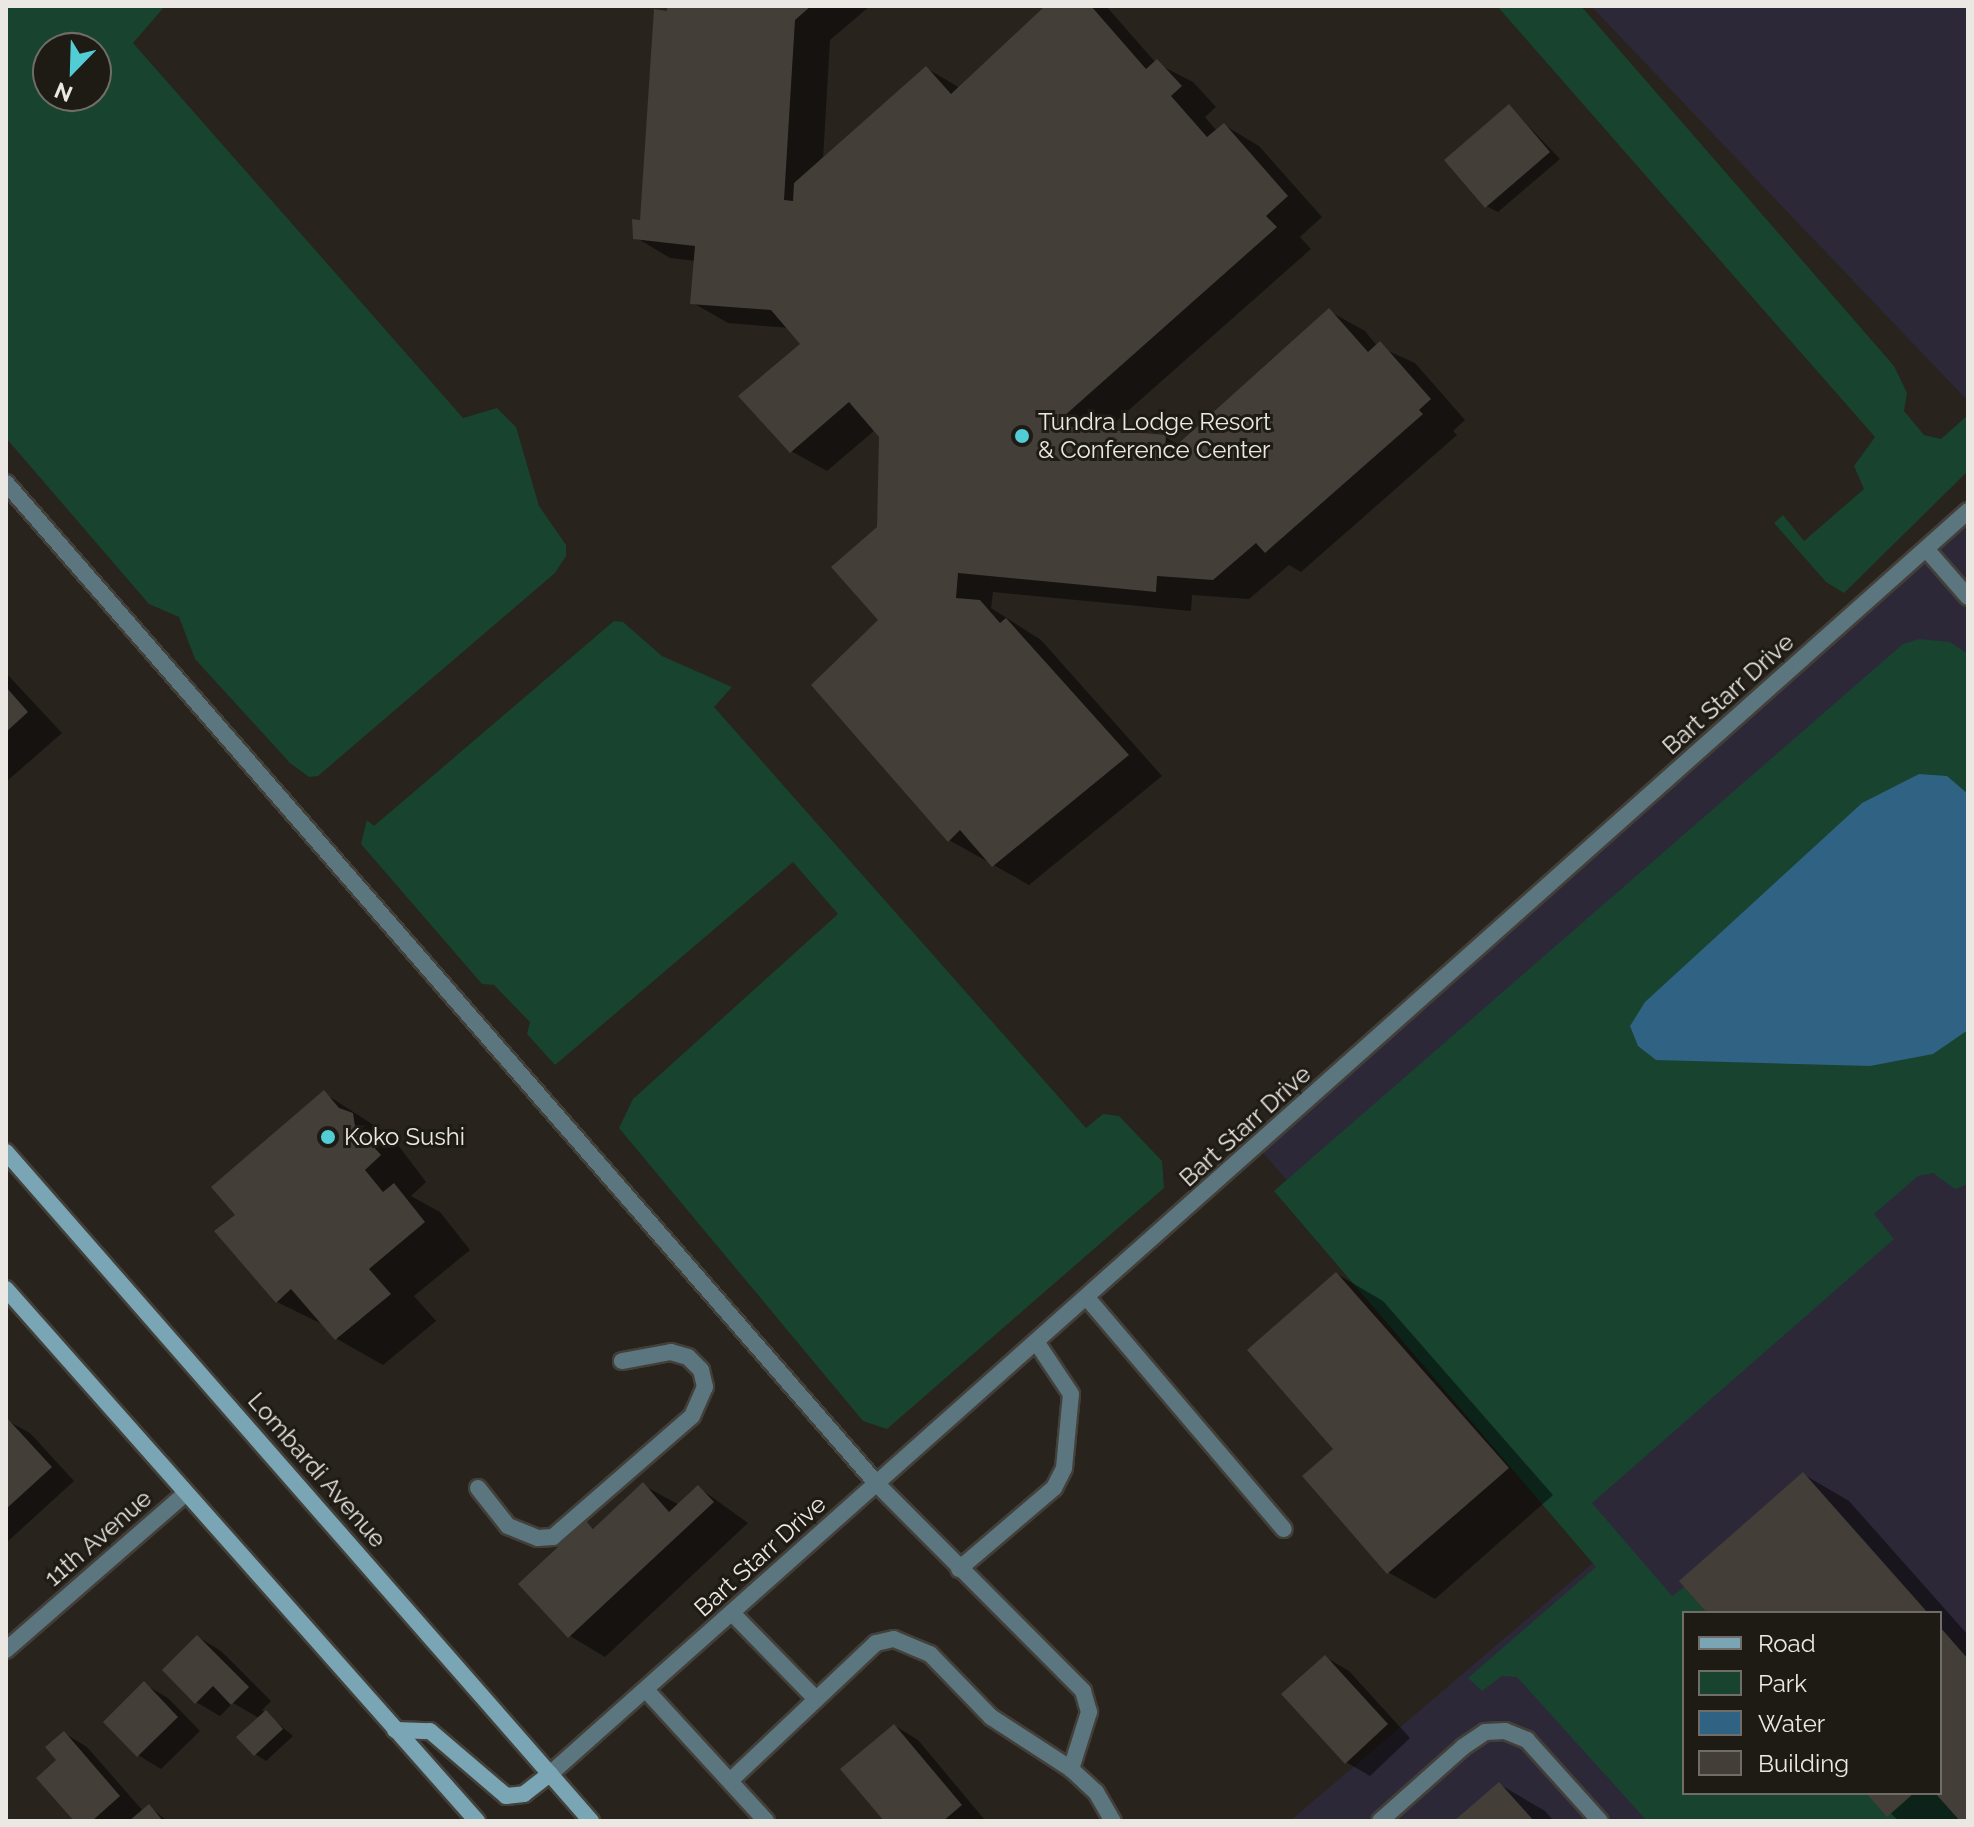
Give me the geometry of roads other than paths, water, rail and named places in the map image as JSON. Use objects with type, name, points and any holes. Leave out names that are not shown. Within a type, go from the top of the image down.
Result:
[{"type":"main road","name":"Lombardi Avenue","points":[[6,1152],[591,1821]]},
{"type":"main road","points":[[6,1289],[477,1821]]},
{"type":"main road","points":[[395,1730],[430,1731],[506,1796],[524,1794],[550,1774]]},
{"type":"street","points":[[9,492],[877,1484],[1083,1691],[1089,1712],[1071,1769]]},
{"type":"street","name":"Bart Starr Drive","points":[[550,1774],[1088,1299],[1968,511]]},
{"type":"street","points":[[1927,550],[1968,597]]},
{"type":"street","points":[[1088,1299],[1284,1529]]},
{"type":"street","points":[[959,1569],[1054,1488],[1064,1468],[1071,1394],[1037,1343]]},
{"type":"street","points":[[478,1488],[508,1526],[538,1538],[553,1537],[692,1416],[705,1387],[701,1370],[688,1357],[671,1352],[622,1361]]},
{"type":"street","name":"11th Avenue","points":[[6,1650],[185,1494]]},
{"type":"street","points":[[732,1613],[815,1698]]},
{"type":"street","points":[[730,1781],[876,1643],[904,1642],[930,1654],[991,1717],[1071,1769],[1096,1792],[1113,1821]]},
{"type":"street","points":[[647,1691],[766,1821]]},
{"type":"street","points":[[1380,1821],[1463,1747],[1485,1732],[1505,1731],[1527,1740],[1600,1821]]},
{"type":"water","points":[[1919,774],[1947,776],[1968,794],[1968,1030],[1933,1054],[1870,1066],[1656,1060],[1638,1046],[1630,1026],[1645,1002],[1862,803]]},
{"type":"place","name":"Tundra Lodge Resort & Conference Center","points":[[1022,436]]},
{"type":"place","name":"Koko Sushi","points":[[328,1137]]}]
